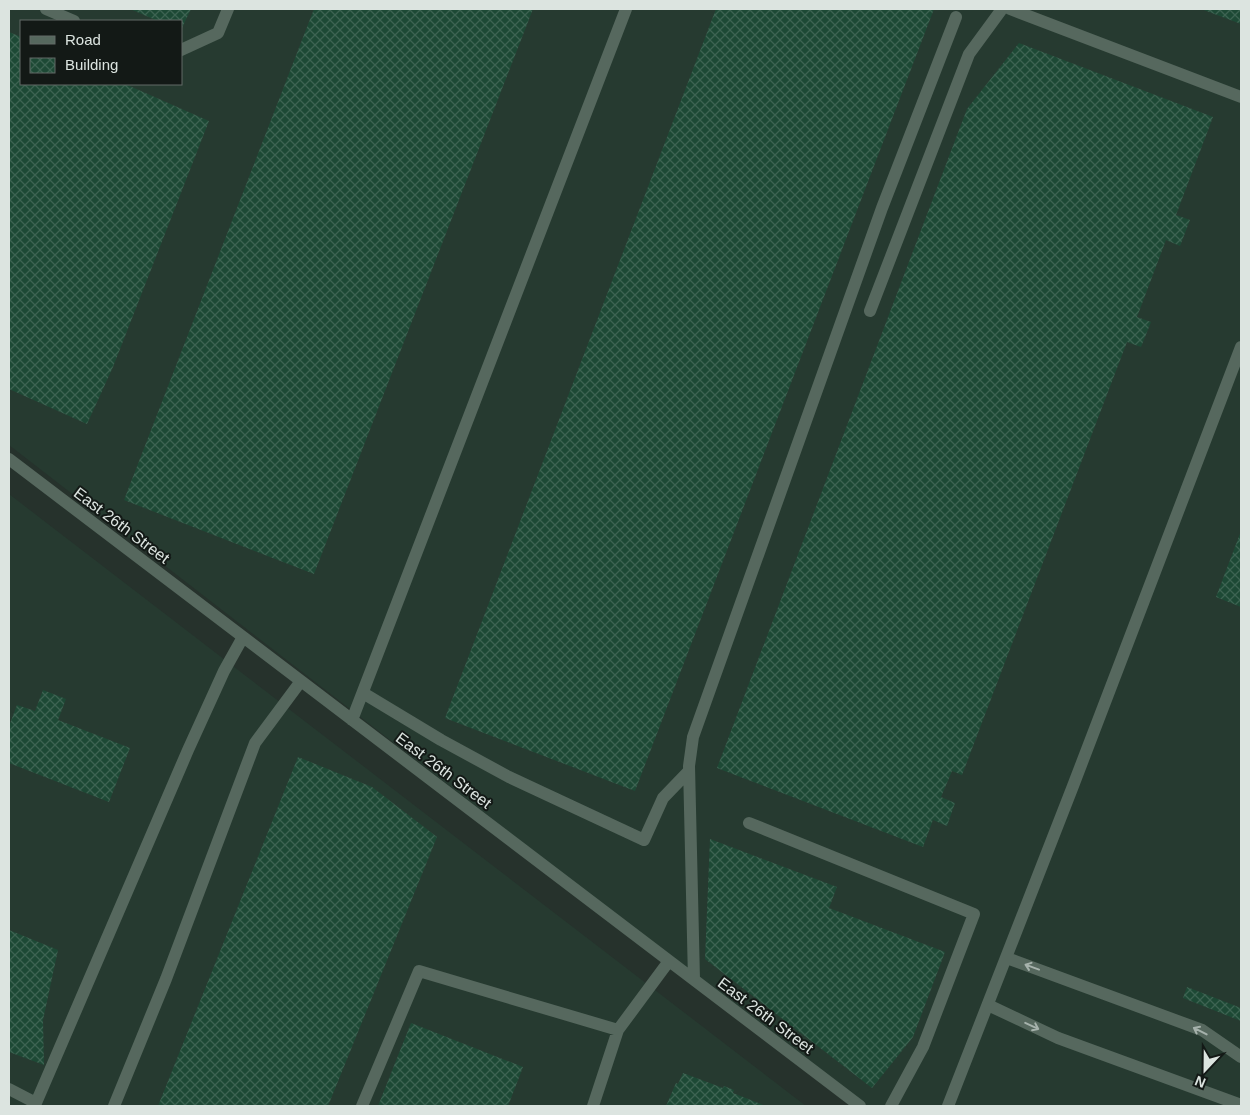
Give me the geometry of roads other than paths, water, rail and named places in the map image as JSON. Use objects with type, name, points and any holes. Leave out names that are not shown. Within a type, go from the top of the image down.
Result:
[{"type":"street","points":[[46,9],[72,20]]},
{"type":"street","points":[[182,50],[218,33],[228,9]]},
{"type":"street","points":[[352,720],[626,9]]},
{"type":"street","points":[[870,311],[969,54],[1002,9]]},
{"type":"street","points":[[1010,9],[1241,97]]},
{"type":"street","points":[[694,980],[689,771],[693,737],[882,208],[956,17]]},
{"type":"street","points":[[948,1106],[1241,347]]},
{"type":"street","name":"East 26th Street","points":[[9,459],[860,1106]]},
{"type":"street","points":[[9,1089],[36,1103],[188,750],[224,671],[243,637]]},
{"type":"street","points":[[114,1106],[166,979],[255,743],[300,681]]},
{"type":"street","points":[[363,693],[441,740],[509,777],[644,840],[663,798],[689,771]]},
{"type":"street","points":[[749,823],[974,914],[924,1047],[891,1106]]},
{"type":"street","points":[[1006,958],[1202,1030],[1241,1057]]},
{"type":"street","points":[[593,1106],[618,1030],[669,961]]},
{"type":"street","points":[[362,1106],[419,971],[618,1030]]},
{"type":"street","points":[[988,1006],[1058,1038],[1241,1105]]}]
